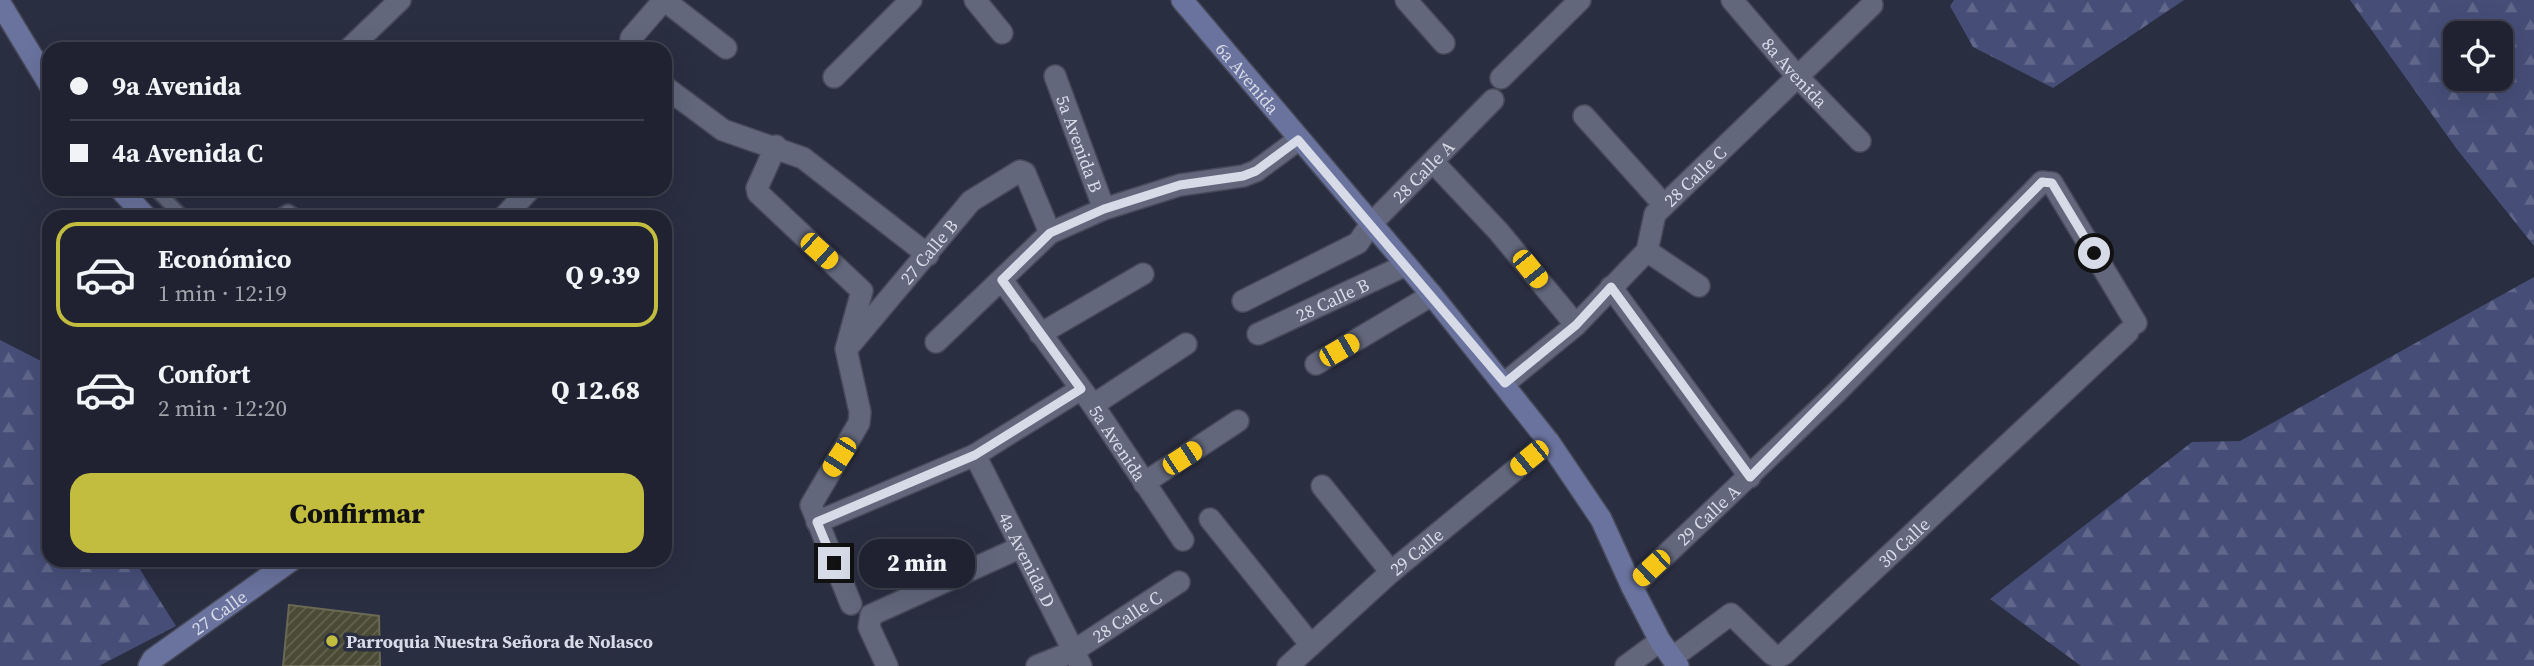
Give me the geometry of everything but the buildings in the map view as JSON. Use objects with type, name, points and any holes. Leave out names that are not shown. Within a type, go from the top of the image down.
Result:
[{"type":"street","points":[[356,42],[400,0]]},
{"type":"street","points":[[631,42],[631,38],[664,0],[726,48]]},
{"type":"street","points":[[834,77],[911,0]]},
{"type":"street","points":[[975,0],[1002,33]]},
{"type":"street","name":"6a Avenida","points":[[1182,0],[1432,295],[1505,383],[1549,442],[1601,519],[1632,587],[1670,655]]},
{"type":"street","points":[[1406,0],[1444,43]]},
{"type":"street","points":[[1501,78],[1580,0]]},
{"type":"street","name":"8a Avenida","points":[[1732,0],[1796,75],[1860,141]]},
{"type":"street","name":"28 Calle C","points":[[1647,251],[1652,219],[1664,205],[1796,75],[1872,5]]},
{"type":"street","points":[[1,6],[42,73]]},
{"type":"street","name":"5a Avenida B","points":[[1055,76],[1104,209]]},
{"type":"street","points":[[672,92],[723,130],[776,146],[803,158],[928,255]]},
{"type":"street","name":"28 Calle A","points":[[1242,301],[1358,243],[1371,224],[1434,163],[1493,100]]},
{"type":"street","points":[[1584,116],[1664,205]]},
{"type":"street","points":[[936,342],[1050,233],[1104,209],[1180,185],[1243,176],[1256,171],[1298,140]]},
{"type":"street","points":[[776,146],[757,188],[761,198],[862,290],[846,349],[860,412],[859,423],[811,505],[851,604]]},
{"type":"street","points":[[1434,163],[1499,232],[1576,325]]},
{"type":"street","name":"27 Calle B","points":[[846,349],[978,195],[1020,171],[1025,173],[1050,233]]},
{"type":"street","name":"29 Calle A","points":[[1632,587],[1750,477],[2042,182],[2052,183],[2132,327]]},
{"type":"street","points":[[127,196],[140,210]]},
{"type":"street","points":[[510,210],[524,196]]},
{"type":"street","points":[[1505,383],[1576,325],[1647,251],[1699,286]]},
{"type":"street","name":"28 Calle B","points":[[1258,334],[1406,265]]},
{"type":"street","points":[[1040,334],[1143,274]]},
{"type":"street","name":"5a Avenida","points":[[1002,280],[1087,397],[1183,540]]},
{"type":"street","points":[[1611,287],[1750,477]]},
{"type":"street","points":[[1316,364],[1432,295]]},
{"type":"street","name":"30 Calle","points":[[1626,666],[1670,655],[1731,614],[1772,654],[1778,657],[1784,654],[2132,327]]},
{"type":"street","points":[[817,522],[975,455],[1186,344]]},
{"type":"street","points":[[1144,483],[1238,421]]},
{"type":"street","name":"29 Calle","points":[[1289,666],[1391,572],[1549,442]]},
{"type":"street","name":"4a Avenida D","points":[[975,455],[1019,548],[1077,659]]},
{"type":"street","points":[[1322,486],[1391,572]]},
{"type":"street","points":[[1210,519],[1311,645]]},
{"type":"street","points":[[887,666],[869,621],[871,615],[1019,548]]},
{"type":"street","name":"27 Calle","points":[[149,666],[153,659],[282,567]]},
{"type":"street","name":"28 Calle C","points":[[1037,666],[1077,659],[1180,582]]},
{"type":"lane","points":[[162,196],[176,210]]},
{"type":"green space","points":[[1954,0],[2184,0],[2053,88],[1973,47],[1950,6]]},
{"type":"green space","points":[[2350,0],[2534,0],[2534,246],[2456,148]]},
{"type":"green space","points":[[2534,277],[2534,666],[2081,666],[1990,599],[2192,442],[2240,441]]},
{"type":"green space","points":[[0,340],[42,361],[42,567],[138,567],[176,626],[99,666],[0,666]]},
{"type":"place","name":"Parroquia Nuestra Señora de Nolasco","points":[[332,641]]},
{"type":"route","points":[[834,563],[817,522],[975,455],[1081,389],[1002,280],[1050,233],[1104,209],[1180,185],[1243,176],[1256,171],[1298,140],[1505,383],[1576,325],[1611,287],[1750,477],[2042,182],[2046,180],[2052,183],[2094,253]]}]
